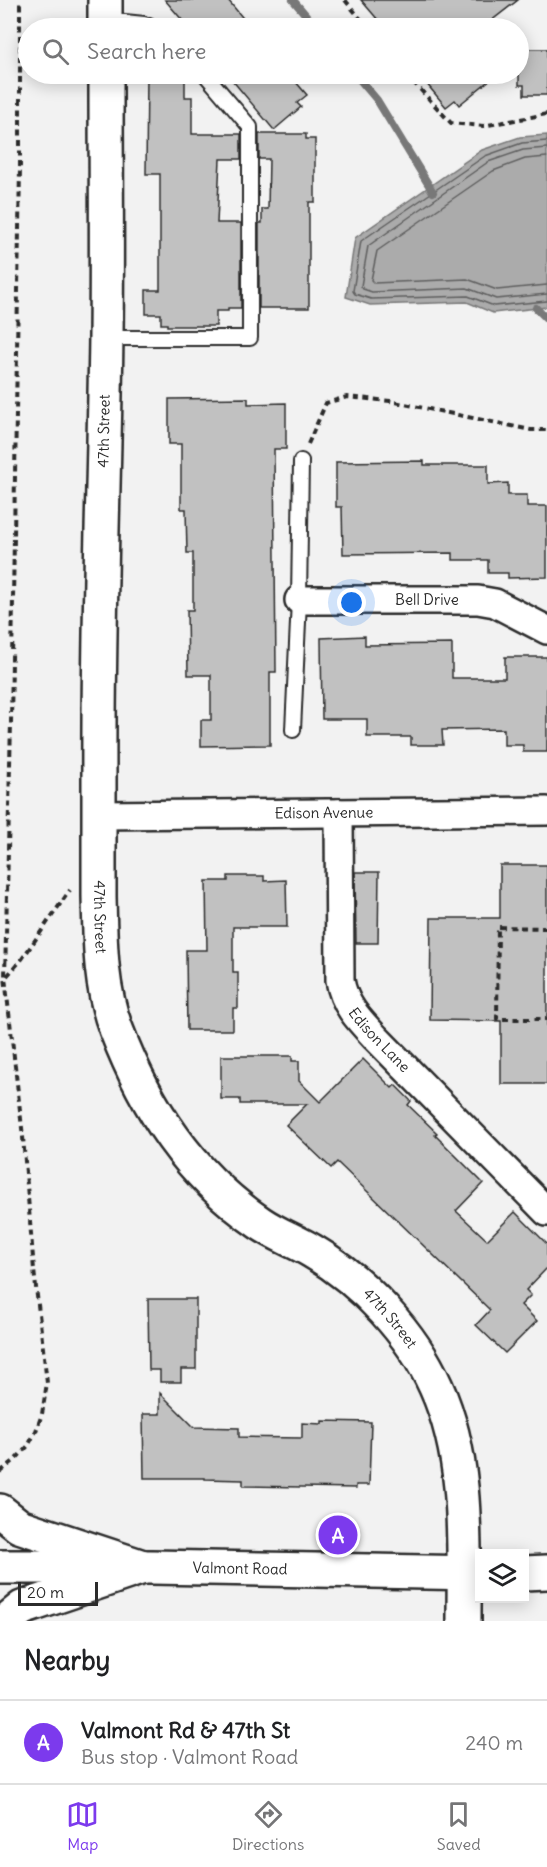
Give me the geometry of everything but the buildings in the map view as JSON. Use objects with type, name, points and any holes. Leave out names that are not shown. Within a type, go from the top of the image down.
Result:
[{"type":"main road","name":"47th Street","points":[[106,84],[106,338],[99,816],[100,922],[104,982],[115,1027],[149,1104],[181,1150],[219,1191],[262,1225],[316,1253],[357,1283],[394,1320],[423,1363],[436,1387],[455,1448],[472,1572],[464,1621]]},
{"type":"main road","points":[[0,1511],[19,1526],[143,1567]]},
{"type":"main road","name":"Valmont Road","points":[[0,1567],[472,1572]]},
{"type":"main road","points":[[6,1621],[22,1608],[143,1567]]},
{"type":"main road","points":[[529,1573],[547,1572]]},
{"type":"street","name":"Bell Drive","points":[[299,600],[478,600],[495,603],[547,630]]},
{"type":"street","name":"Edison Avenue","points":[[99,816],[547,811]]},
{"type":"street","name":"Edison Lane","points":[[339,813],[340,980],[350,1009],[547,1212]]},
{"type":"lane","points":[[106,338],[250,338],[250,127],[214,84]]},
{"type":"lane","points":[[293,730],[299,600],[301,460]]},
{"type":"path","points":[[20,0],[20,18]]},
{"type":"path","points":[[345,0],[360,18]]},
{"type":"path","points":[[0,1472],[28,1446],[36,1431],[42,1414],[47,1383],[5,977],[11,733],[20,84]]},
{"type":"path","points":[[415,84],[451,123],[483,126],[547,114]]},
{"type":"path","points":[[301,460],[326,404],[347,397],[390,401],[531,430],[547,430]]},
{"type":"path","points":[[5,977],[22,958],[71,889]]},
{"type":"path","points":[[547,928],[498,927],[498,1019],[547,1019]]},
{"type":"water","points":[[547,135],[547,307],[493,313],[467,302],[370,305],[346,297],[355,238],[482,150],[520,137]]},
{"type":"waterway","points":[[293,0],[308,18]]},
{"type":"waterway","points":[[363,84],[377,100],[433,192]]},
{"type":"waterway","points":[[536,308],[547,319]]},
{"type":"place","name":"Valmont Rd & 47th St","points":[[338,1535]]}]
